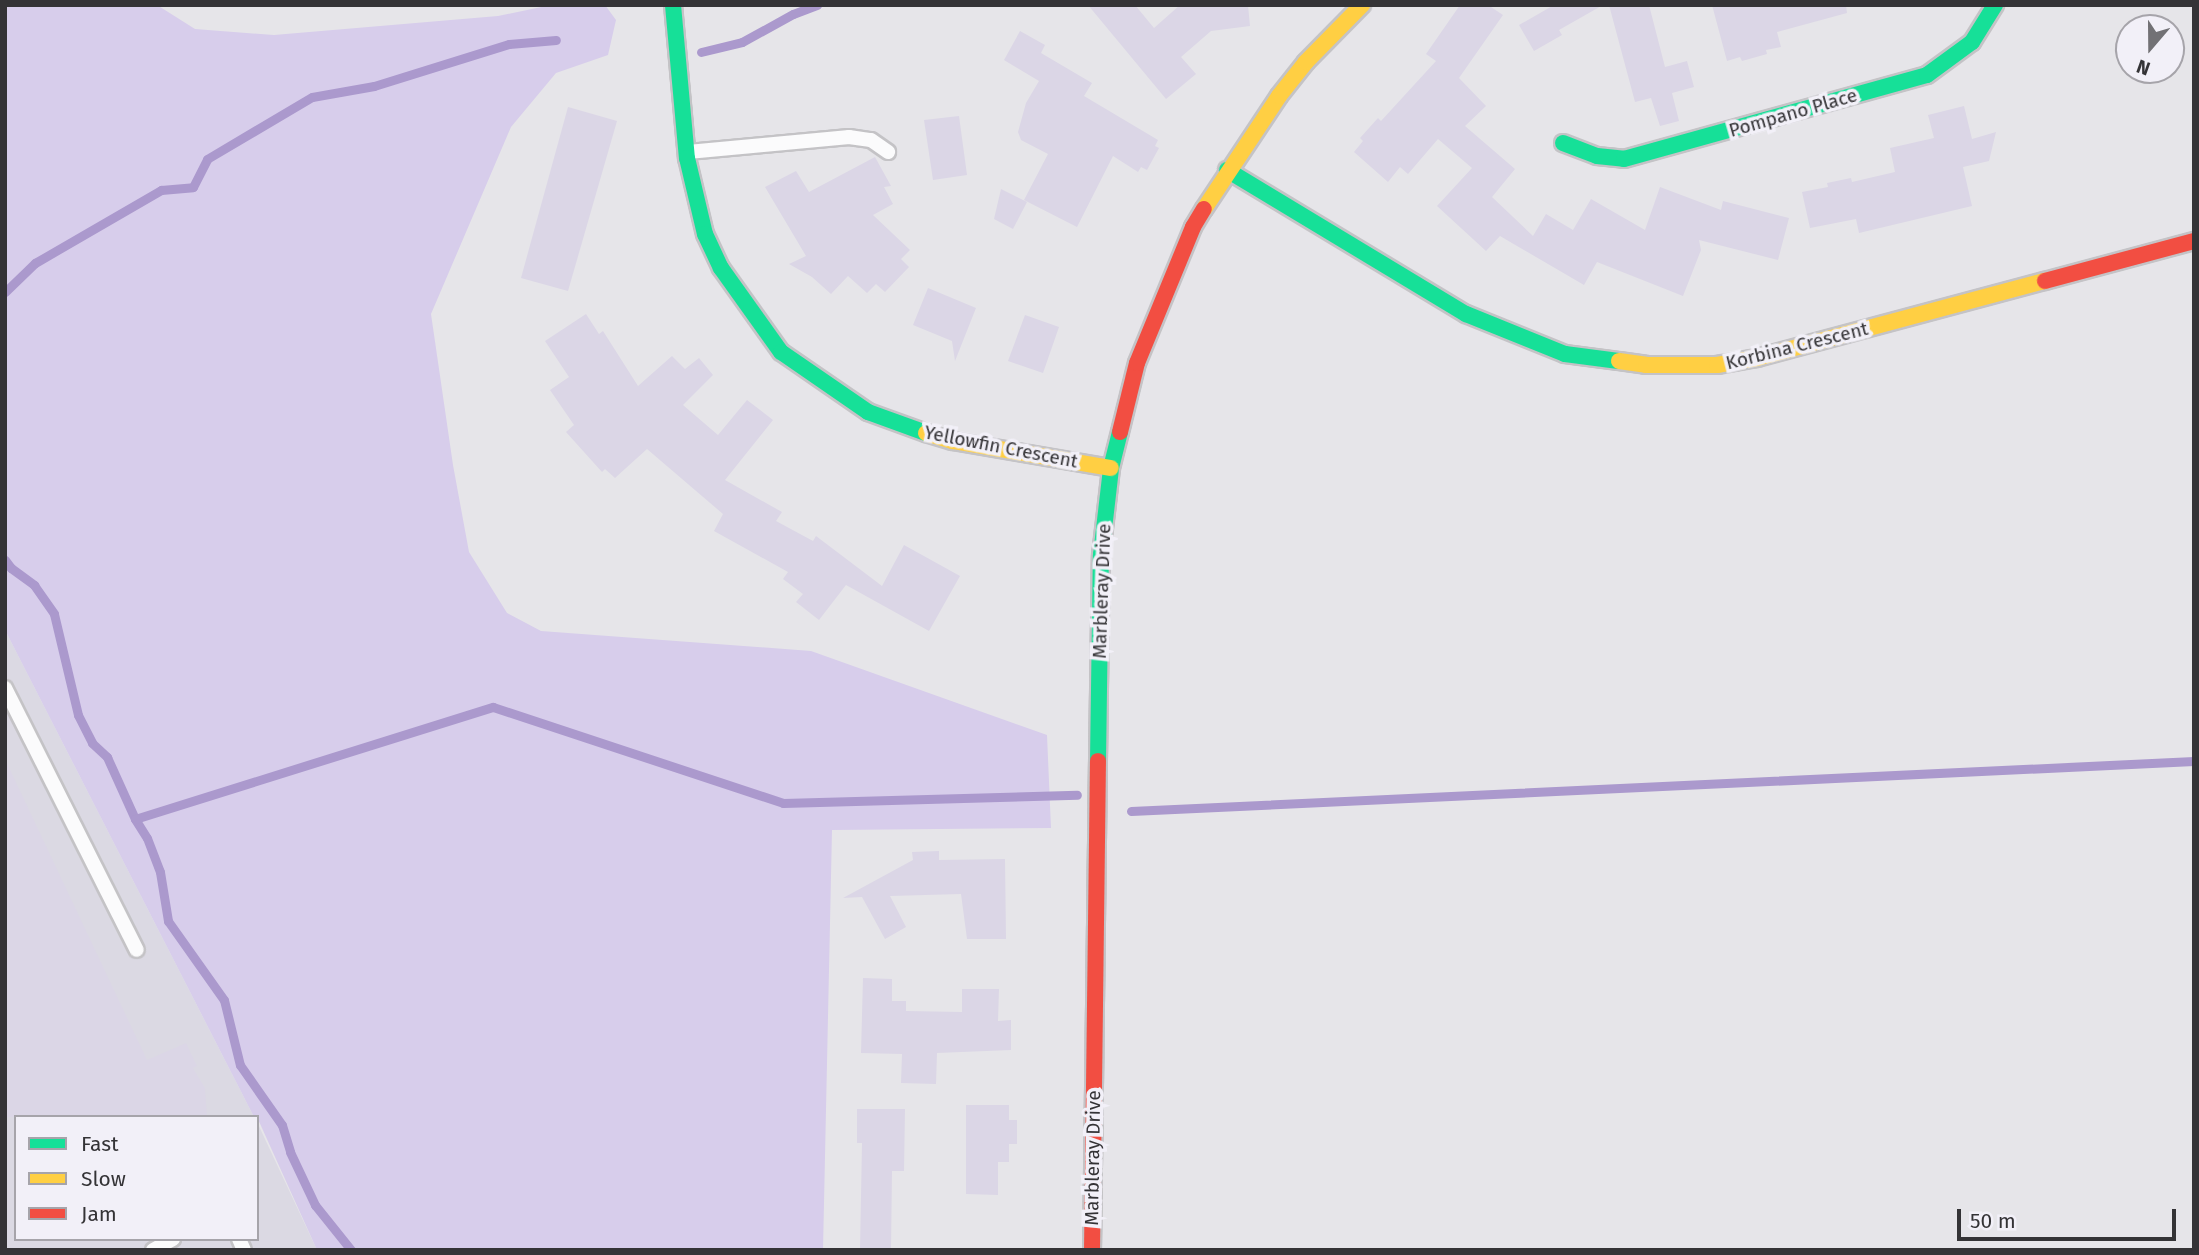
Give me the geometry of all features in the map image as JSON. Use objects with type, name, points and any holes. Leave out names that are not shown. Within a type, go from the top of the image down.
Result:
[{"type":"street","name":"Yellowfin Crescent","points":[[673,5],[686,152],[693,195],[717,261],[750,313],[781,352],[868,412],[909,428],[953,441],[1111,468]]},
{"type":"street","name":"Marbleray Drive","points":[[1092,1250],[1100,582],[1111,468],[1137,363],[1193,227],[1227,170],[1306,62],[1362,5]]},
{"type":"street","name":"Pompano Place","points":[[1563,143],[1597,156],[1624,159],[1927,75],[1972,42],[1996,5]]},
{"type":"street","name":"Korbina Crescent","points":[[1227,170],[1466,314],[1565,354],[1646,365],[1717,365],[1757,358],[2194,241]]},
{"type":"lane","points":[[686,152],[849,137],[871,140],[888,152]]},
{"type":"lane","points":[[5,688],[137,950]]},
{"type":"lane","points":[[153,1250],[169,1241]]},
{"type":"shaded area","points":[[5,5],[157,5],[195,29],[274,35],[498,16],[551,5],[605,5],[616,20],[608,55],[556,73],[511,127],[431,314],[469,552],[507,613],[541,631],[811,651],[1047,735],[1051,828],[832,830],[823,1250],[317,1250],[259,1121],[259,1115],[253,1115],[5,630]]},
{"type":"shaded area","points":[[5,630],[253,1115],[14,1115],[14,1241],[259,1241],[259,1126],[317,1250],[5,1250]]},
{"type":"building","points":[[1088,5],[1135,5],[1154,28],[1180,5],[1248,5],[1250,26],[1211,31],[1181,57],[1196,74],[1166,99]]},
{"type":"building","points":[[1460,5],[1488,5],[1503,15],[1459,78],[1486,106],[1465,126],[1515,169],[1492,197],[1533,236],[1546,214],[1573,230],[1591,199],[1645,230],[1660,187],[1721,210],[1723,201],[1789,218],[1778,260],[1699,240],[1701,250],[1683,296],[1597,262],[1584,285],[1500,236],[1486,251],[1437,206],[1472,168],[1438,139],[1408,174],[1400,167],[1388,182],[1354,152],[1363,141],[1360,138],[1378,118],[1381,121],[1436,61],[1426,54]]},
{"type":"building","points":[[1554,5],[1603,5],[1559,30],[1562,35],[1534,51],[1519,25]]},
{"type":"building","points":[[1609,5],[1649,5],[1665,67],[1687,61],[1694,87],[1672,93],[1679,121],[1660,126],[1651,98],[1635,102]]},
{"type":"building","points":[[1712,5],[1846,5],[1847,13],[1777,32],[1781,47],[1766,50],[1767,54],[1742,61],[1740,57],[1727,61]]},
{"type":"building","points":[[1020,31],[1045,45],[1041,53],[1092,83],[1084,96],[1158,140],[1155,146],[1159,148],[1147,170],[1141,167],[1138,172],[1113,156],[1077,227],[1024,200],[1048,154],[1021,140],[1018,132],[1026,103],[1039,81],[1004,60]]},
{"type":"building","points":[[1964,106],[1972,139],[1996,132],[1989,161],[1963,167],[1972,206],[1859,233],[1856,219],[1810,228],[1802,192],[1828,187],[1827,183],[1851,178],[1852,182],[1895,172],[1890,148],[1934,138],[1928,115]]},
{"type":"building","points":[[568,107],[617,121],[568,291],[521,278]]},
{"type":"building","points":[[959,116],[967,175],[933,180],[924,120]]},
{"type":"building","points":[[875,157],[891,186],[884,187],[893,204],[873,215],[910,250],[901,259],[909,267],[885,292],[876,284],[867,293],[848,276],[831,294],[812,277],[789,264],[806,256],[765,187],[796,171],[809,192]]},
{"type":"building","points":[[1001,189],[1027,202],[1013,229],[994,219]]},
{"type":"building","points":[[928,288],[976,308],[955,361],[952,341],[913,325]]},
{"type":"building","points":[[586,314],[599,334],[603,331],[638,386],[672,356],[685,369],[699,358],[713,375],[683,405],[718,435],[747,400],[773,420],[725,480],[782,512],[776,521],[813,541],[816,536],[882,586],[904,545],[960,576],[929,631],[846,585],[819,620],[796,602],[803,594],[783,579],[788,572],[714,531],[723,514],[647,449],[615,478],[605,469],[602,472],[566,432],[574,425],[550,390],[569,377],[545,341]]},
{"type":"building","points":[[1025,315],[1059,327],[1043,373],[1008,361]]},
{"type":"building","points":[[5,759],[147,1060],[186,1043],[197,1066],[193,1068],[205,1088],[207,1115],[5,1117]]},
{"type":"building","points":[[939,851],[939,860],[1005,859],[1006,939],[967,939],[961,894],[890,896],[906,927],[885,939],[862,897],[843,898],[913,860],[912,852]]},
{"type":"building","points":[[863,978],[892,979],[892,1001],[906,1001],[906,1011],[962,1012],[962,989],[999,989],[998,1021],[1011,1020],[1011,1050],[937,1053],[936,1084],[901,1083],[902,1054],[861,1053]]},
{"type":"building","points":[[966,1105],[1009,1105],[1009,1120],[1017,1120],[1017,1144],[1009,1144],[1009,1162],[998,1162],[998,1195],[966,1194]]},
{"type":"building","points":[[857,1109],[905,1109],[904,1171],[892,1171],[891,1250],[860,1250],[862,1143],[857,1143]]},
{"type":"waterway","points":[[701,52],[742,42],[793,14],[817,5]]},
{"type":"waterway","points":[[5,292],[35,263],[161,190],[193,187],[207,159],[312,97],[374,86],[509,44],[556,40]]},
{"type":"waterway","points":[[5,560],[11,568],[34,585],[54,614],[78,715],[92,743],[107,757],[135,819],[147,838],[160,872],[168,921],[224,1000],[240,1065],[282,1125],[290,1152],[315,1205],[351,1250]]},
{"type":"waterway","points":[[135,819],[493,707],[783,803],[1077,795]]},
{"type":"waterway","points":[[1131,811],[2194,761]]},
{"type":"traffic: fast","points":[[673,5],[687,158],[705,234],[721,268],[781,352],[868,412],[926,433]]},
{"type":"traffic: fast","points":[[1563,143],[1597,156],[1624,159],[1927,75],[1972,42],[1995,5]]},
{"type":"traffic: fast","points":[[1227,170],[1466,314],[1565,354],[1619,361]]},
{"type":"traffic: fast","points":[[1098,761],[1101,555],[1111,468],[1120,432]]},
{"type":"traffic: slow","points":[[1204,209],[1279,96],[1306,62],[1362,5]]},
{"type":"traffic: slow","points":[[1619,361],[1646,365],[1717,365],[1757,358],[2045,281]]},
{"type":"traffic: slow","points":[[926,433],[953,441],[1111,468]]},
{"type":"traffic: jam","points":[[1120,432],[1137,363],[1193,227],[1204,209]]},
{"type":"traffic: jam","points":[[2045,281],[2194,241]]},
{"type":"traffic: jam","points":[[1092,1250],[1098,761]]}]
